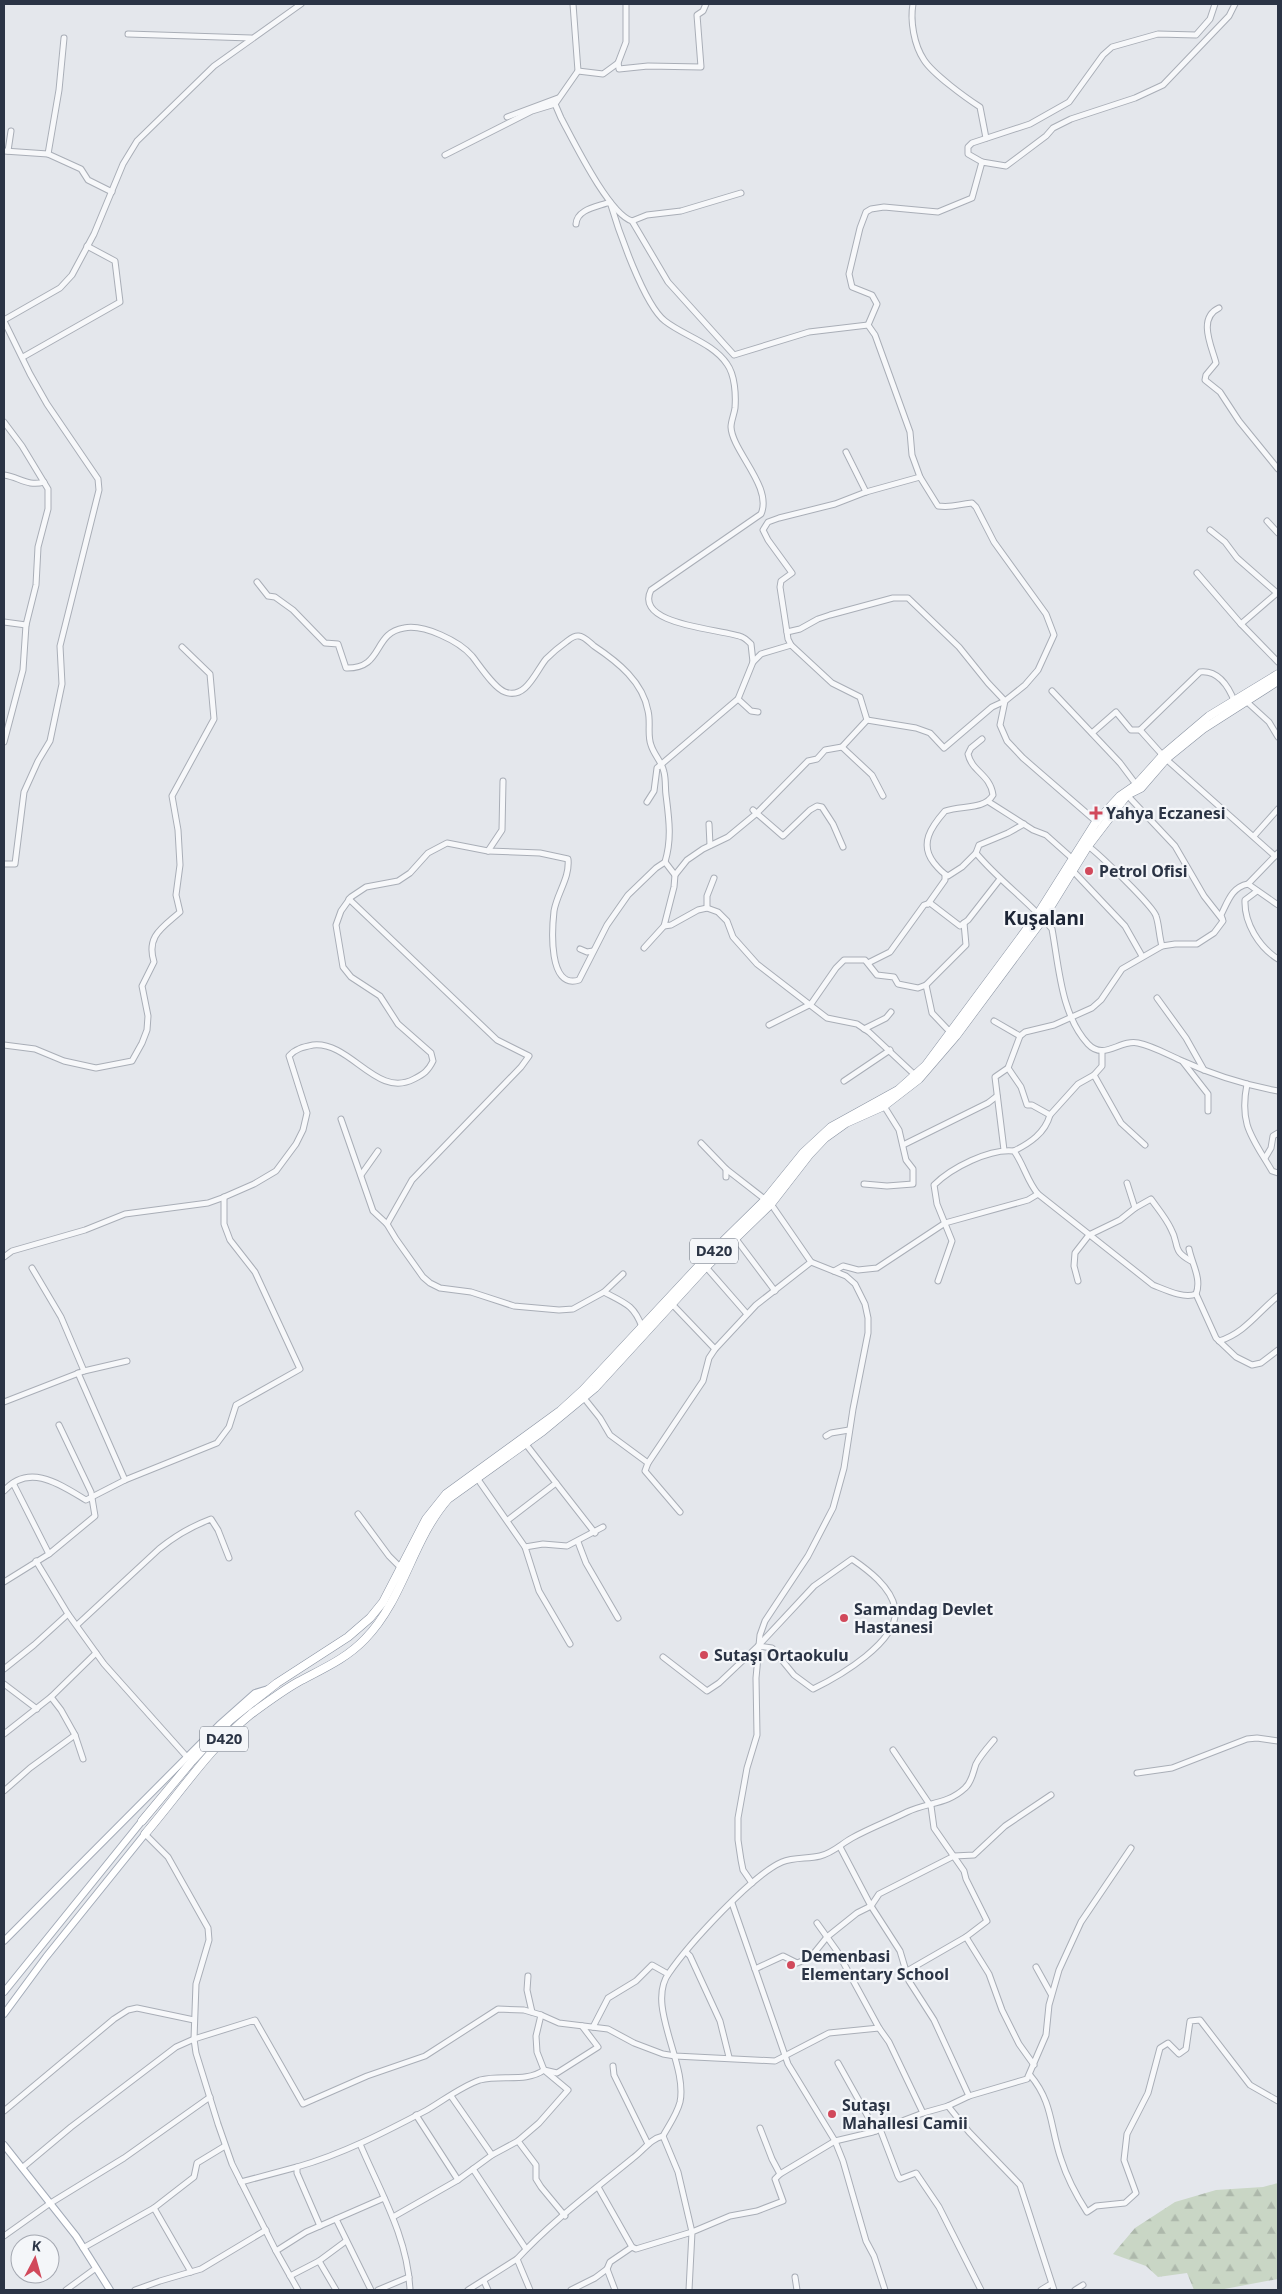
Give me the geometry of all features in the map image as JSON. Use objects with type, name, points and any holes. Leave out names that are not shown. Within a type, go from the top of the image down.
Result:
[{"type":"highway","name":"D420","points":[[145,1834],[232,1730],[281,1692],[340,1660],[366,1638],[391,1604],[437,1512],[448,1499],[584,1398],[706,1267],[736,1239],[826,1138],[846,1123],[884,1106],[917,1077],[953,1034],[1041,916],[1073,871],[1076,861],[1088,846],[1099,824],[1127,795],[1138,787],[1165,757],[1235,703],[1278,674]]},
{"type":"highway","name":"D420","points":[[1235,703],[1246,701],[1278,681]]},
{"type":"highway","name":"D420","points":[[1041,916],[1099,824],[1120,796],[1138,787]]},
{"type":"highway","name":"D420","points":[[142,1821],[230,1720],[268,1689],[359,1629],[383,1602],[426,1519],[446,1494],[560,1411],[642,1328],[708,1256],[768,1202],[803,1152],[831,1127],[898,1090],[917,1077]]},
{"type":"main road","points":[[4,1941],[241,1704],[255,1694],[268,1689]]},
{"type":"main road","name":"D420","points":[[4,1992],[142,1821]]},
{"type":"main road","points":[[4,2014],[46,1957],[145,1834]]},
{"type":"main road","points":[[4,2145],[83,2248],[110,2290]]},
{"type":"street","points":[[4,864],[15,864],[24,792],[38,761],[50,741],[62,684],[60,646],[99,490],[98,479],[47,404],[4,320],[60,288],[72,275],[112,192],[123,164],[137,141],[214,66],[301,4]]},
{"type":"street","points":[[573,4],[578,71],[558,98],[556,104],[561,118],[610,202],[624,219],[632,221],[647,215],[681,211],[741,193]]},
{"type":"street","points":[[626,4],[626,42],[618,63],[619,69],[648,66],[700,67],[696,15],[703,11],[706,4]]},
{"type":"street","points":[[913,4],[911,15],[913,29],[924,61],[950,85],[980,107],[986,138]]},
{"type":"street","points":[[1214,4],[1210,19],[1196,35],[1158,34],[1112,47],[1103,55],[1069,102],[1030,124],[1004,134],[972,142],[968,147],[968,154],[982,162],[1006,166],[1046,136],[1053,128],[1071,119],[1135,98],[1163,84],[1229,16],[1235,4]]},
{"type":"street","points":[[128,34],[251,38]]},
{"type":"street","points":[[48,154],[60,90],[64,38]]},
{"type":"street","points":[[578,71],[603,74],[618,63]]},
{"type":"street","points":[[506,117],[558,98]]},
{"type":"street","points":[[445,155],[532,111],[556,104]]},
{"type":"street","points":[[11,132],[6,151],[48,154],[81,169],[88,180],[112,192]]},
{"type":"street","points":[[868,325],[877,304],[872,295],[852,286],[849,274],[860,228],[866,212],[871,209],[884,207],[938,212],[972,198],[982,162]]},
{"type":"street","points":[[576,224],[576,217],[581,212],[610,202]]},
{"type":"street","points":[[610,202],[622,239],[654,310],[665,321],[711,349],[728,364],[734,385],[735,408],[732,430],[764,503],[761,514],[651,590],[648,596],[649,603],[667,618],[686,625],[742,636],[751,644],[753,662]]},
{"type":"street","points":[[632,221],[668,282],[734,355],[809,332],[868,325]]},
{"type":"street","points":[[22,357],[120,302],[115,261],[87,246]]},
{"type":"street","points":[[1219,308],[1213,311],[1209,318],[1208,336],[1216,363],[1206,375],[1206,380],[1220,392],[1238,421],[1278,469]]},
{"type":"street","points":[[867,720],[916,728],[930,733],[944,748],[992,707],[1006,701],[1025,686],[1038,670],[1054,635],[1046,614],[994,542],[976,507],[972,503],[951,508],[938,506],[920,476],[912,455],[910,432],[875,335],[868,325]]},
{"type":"street","points":[[4,422],[22,446],[48,489],[48,509],[38,547],[36,585],[26,625],[23,670],[4,742]]},
{"type":"street","points":[[846,452],[866,492]]},
{"type":"street","points":[[4,475],[36,485],[44,482]]},
{"type":"street","points":[[867,720],[860,697],[832,683],[790,644],[786,632],[780,588],[781,581],[792,572],[768,540],[763,530],[765,526],[779,518],[835,504],[866,492],[920,476]]},
{"type":"street","points":[[1267,521],[1278,533]]},
{"type":"street","points":[[1210,530],[1225,542],[1237,558],[1277,593],[1241,624]]},
{"type":"street","points":[[1197,572],[1241,624],[1278,662]]},
{"type":"street","points":[[4,1257],[12,1251],[85,1230],[125,1214],[208,1202],[224,1197],[254,1184],[276,1171],[303,1130],[307,1113],[289,1056],[294,1050],[323,1044],[336,1048],[370,1073],[384,1081],[397,1084],[408,1082],[427,1072],[434,1061],[431,1053],[398,1024],[380,996],[351,977],[343,967],[336,925],[349,899],[366,887],[398,882],[428,853],[447,843],[488,851],[509,850],[559,856],[568,859],[569,869],[554,910],[552,944],[559,973],[566,980],[573,982],[579,980],[590,962],[592,951],[628,895],[656,868],[666,862],[670,848],[670,824],[664,773],[650,744],[649,712],[639,686],[613,658],[580,636],[572,636],[552,654],[528,685],[517,692],[506,693],[500,689],[470,654],[448,638],[427,630],[406,627],[393,631],[384,639],[368,664],[358,668],[346,668],[338,644],[324,643],[293,610],[275,597],[268,596],[257,582]]},
{"type":"street","points":[[786,632],[800,629],[830,615],[893,598],[908,598],[959,647],[988,683],[1006,701]]},
{"type":"street","points":[[4,622],[26,625]]},
{"type":"street","points":[[647,802],[654,791],[657,768],[738,699],[753,662],[761,654],[790,644]]},
{"type":"street","points":[[4,1045],[35,1049],[64,1061],[96,1068],[132,1061],[142,1043],[147,1030],[148,1016],[142,986],[154,962],[151,950],[153,939],[162,927],[180,912],[176,895],[180,865],[179,839],[172,796],[214,719],[210,674],[182,647]]},
{"type":"street","points":[[1092,733],[1116,712],[1131,730],[1140,730],[1200,672],[1206,672],[1224,680],[1235,703]]},
{"type":"street","points":[[1052,691],[1120,763],[1138,787]]},
{"type":"street","points":[[738,699],[751,711],[758,712]]},
{"type":"street","points":[[1006,701],[1000,724],[1007,741],[1099,824]]},
{"type":"street","points":[[1246,701],[1269,722],[1278,737]]},
{"type":"street","points":[[644,948],[664,926],[674,887],[675,875],[687,860],[728,837],[808,761],[817,759],[825,750],[842,747],[867,720]]},
{"type":"street","points":[[1140,730],[1165,757],[1277,855],[1248,884],[1240,886],[1233,891],[1221,914],[1223,921]]},
{"type":"street","points":[[868,963],[890,952],[917,914],[924,905],[928,904],[945,880],[945,875],[928,856],[925,848],[926,840],[940,817],[945,811],[952,808],[977,806],[989,802],[993,795],[992,786],[970,762],[968,754],[971,748],[982,739]]},
{"type":"street","points":[[842,747],[872,775],[883,796]]},
{"type":"street","points":[[488,851],[502,830],[503,781]]},
{"type":"street","points":[[1127,795],[1175,846],[1204,896],[1223,921]]},
{"type":"street","points":[[989,802],[1024,824],[1046,835],[1076,861]]},
{"type":"street","points":[[755,811],[783,836],[810,810],[817,806],[822,807],[833,824],[843,847]]},
{"type":"street","points":[[1254,836],[1278,809]]},
{"type":"street","points":[[709,824],[710,846]]},
{"type":"street","points":[[945,875],[948,876],[962,867],[976,853],[979,845],[1024,824]]},
{"type":"street","points":[[1088,846],[1102,856],[1156,914],[1162,946]]},
{"type":"street","points":[[976,853],[1000,880],[1041,916],[1052,929],[1071,1018],[1088,1044],[1094,1049],[1102,1051],[1136,1042],[1204,1070],[1247,1084],[1278,1091]]},
{"type":"street","points":[[666,862],[675,875]]},
{"type":"street","points":[[1073,871],[1124,926],[1142,956]]},
{"type":"street","points":[[708,908],[708,896],[714,878]]},
{"type":"street","points":[[928,904],[930,903],[942,910],[960,926],[1000,880]]},
{"type":"street","points":[[1248,884],[1278,904]]},
{"type":"street","points":[[1257,891],[1245,900],[1245,912],[1262,946],[1278,959]]},
{"type":"street","points":[[349,899],[497,1040],[529,1056],[500,1089],[417,1174],[387,1224]]},
{"type":"street","points":[[664,926],[671,925],[698,910],[708,908],[718,912],[727,921],[732,937],[757,964],[827,1018],[857,1024],[890,1050],[917,1077]]},
{"type":"street","points":[[1004,1150],[995,1077],[1008,1068],[1020,1036],[1025,1032],[1071,1018],[1092,1008],[1101,1000],[1122,968],[1162,946],[1197,944],[1214,933],[1223,921]]},
{"type":"street","points":[[769,1025],[811,1004],[836,968],[844,960],[865,960],[877,975],[894,977],[898,984],[918,988],[926,985],[966,945],[964,923]]},
{"type":"street","points":[[580,949],[587,952],[592,951]]},
{"type":"street","points":[[926,985],[932,1013],[953,1034]]},
{"type":"street","points":[[1157,998],[1186,1038],[1204,1070]]},
{"type":"street","points":[[864,1029],[886,1018],[891,1012]]},
{"type":"street","points":[[994,1021],[1020,1036]]},
{"type":"street","points":[[844,1081],[890,1050]]},
{"type":"street","points":[[938,1281],[952,1242],[938,1204],[934,1185],[942,1177],[973,1160],[1004,1150],[1014,1151],[1027,1145],[1047,1126],[1050,1115],[1078,1084],[1094,1075],[1102,1066],[1102,1051]]},
{"type":"street","points":[[1183,1062],[1208,1094],[1208,1111]]},
{"type":"street","points":[[1008,1068],[1021,1087],[1027,1106],[1032,1105],[1050,1115]]},
{"type":"street","points":[[1094,1075],[1121,1123],[1145,1145]]},
{"type":"street","points":[[1247,1084],[1244,1099],[1246,1125],[1272,1170],[1278,1173]]},
{"type":"street","points":[[903,1145],[988,1103],[997,1096]]},
{"type":"street","points":[[864,1184],[887,1186],[913,1184],[913,1168],[906,1160],[899,1130],[884,1106]]},
{"type":"street","points":[[341,1119],[362,1174],[373,1211],[387,1224],[423,1276],[440,1288],[471,1292],[514,1306],[559,1310],[573,1309],[604,1292],[623,1274]]},
{"type":"street","points":[[1265,1158],[1271,1148],[1273,1136],[1278,1133]]},
{"type":"street","points":[[701,1143],[726,1169],[768,1202],[811,1262],[834,1271],[855,1284],[862,1296],[868,1318],[868,1333],[849,1430],[844,1468],[833,1508],[808,1556],[765,1622],[758,1646],[756,1678],[757,1735],[747,1768],[738,1818],[738,1840],[743,1870],[752,1883]]},
{"type":"street","points":[[362,1174],[378,1150]]},
{"type":"street","points":[[1014,1151],[1021,1161],[1030,1184],[1038,1194],[1089,1235],[1153,1285],[1171,1292],[1192,1296],[1196,1294]]},
{"type":"street","points":[[726,1169],[726,1177]]},
{"type":"street","points":[[1127,1183],[1135,1208]]},
{"type":"street","points":[[834,1271],[843,1266],[858,1270],[877,1268],[945,1223],[1028,1200],[1038,1194]]},
{"type":"street","points":[[4,1491],[16,1481],[45,1477],[86,1500],[125,1480],[217,1442],[229,1427],[236,1405],[300,1369],[255,1272],[230,1240],[224,1224],[224,1197]]},
{"type":"street","points":[[1078,1281],[1074,1266],[1075,1253],[1089,1235],[1120,1220],[1135,1208],[1151,1199],[1170,1227],[1174,1235],[1176,1248],[1182,1256],[1191,1261]]},
{"type":"street","points":[[736,1239],[775,1291]]},
{"type":"street","points":[[1189,1249],[1191,1261],[1199,1280],[1196,1294],[1207,1322],[1219,1341],[1236,1357],[1252,1365],[1261,1363],[1278,1350]]},
{"type":"street","points":[[680,1512],[644,1471],[703,1381],[709,1358],[714,1349],[747,1314],[811,1262]]},
{"type":"street","points":[[706,1267],[747,1314]]},
{"type":"street","points":[[32,1268],[61,1317],[84,1370]]},
{"type":"street","points":[[604,1292],[632,1307],[637,1313],[642,1328]]},
{"type":"street","points":[[1219,1341],[1233,1337],[1278,1296]]},
{"type":"street","points":[[672,1304],[714,1349]]},
{"type":"street","points":[[4,1402],[84,1370],[127,1361]]},
{"type":"street","points":[[78,1373],[125,1480]]},
{"type":"street","points":[[584,1398],[600,1418],[610,1436],[648,1464]]},
{"type":"street","points":[[4,1582],[49,1554],[95,1516],[92,1497],[81,1468],[59,1425]]},
{"type":"street","points":[[826,1436],[849,1430]]},
{"type":"street","points":[[525,1443],[595,1532]]},
{"type":"street","points":[[477,1478],[525,1547],[539,1591],[570,1644]]},
{"type":"street","points":[[13,1483],[49,1554]]},
{"type":"street","points":[[508,1520],[556,1483]]},
{"type":"street","points":[[358,1514],[390,1556],[402,1568]]},
{"type":"street","points":[[77,1625],[159,1549],[177,1536],[204,1522],[211,1519],[218,1530],[229,1558]]},
{"type":"street","points":[[525,1547],[543,1544],[566,1546],[578,1542],[604,1527]]},
{"type":"street","points":[[578,1542],[586,1563],[618,1618]]},
{"type":"street","points":[[663,1657],[707,1691],[719,1683],[758,1646],[814,1586],[852,1559],[865,1568],[886,1588],[895,1608],[893,1626],[870,1653],[834,1679],[813,1689],[794,1675],[772,1648],[758,1646]]},
{"type":"street","points":[[36,1561],[68,1614],[96,1653],[124,1688],[187,1757]]},
{"type":"street","points":[[4,1669],[68,1614]]},
{"type":"street","points":[[4,1734],[51,1697],[96,1653]]},
{"type":"street","points":[[4,1684],[37,1709]]},
{"type":"street","points":[[51,1697],[61,1710],[75,1735],[83,1759]]},
{"type":"street","points":[[4,1791],[30,1768],[75,1735]]},
{"type":"street","points":[[1137,1773],[1172,1768],[1247,1739],[1257,1738],[1278,1741]]},
{"type":"street","points":[[689,2290],[692,2232],[678,2172],[663,2136],[680,2102],[680,2083],[675,2056],[664,2022],[662,1997],[668,1974],[686,1952],[752,1883],[782,1862],[820,1856],[840,1847],[850,1838],[910,1810],[955,1796],[967,1786],[977,1763],[994,1740]]},
{"type":"street","points":[[893,1750],[931,1805],[934,1828],[954,1856],[988,1921],[966,1937],[907,1971]]},
{"type":"street","points":[[755,1969],[784,1956],[797,1963],[810,1958],[827,1937],[857,1913],[871,1906],[879,1894],[954,1856],[974,1855],[1005,1826],[1051,1795]]},
{"type":"street","points":[[145,1834],[168,1857],[208,1928],[209,1940],[196,1984],[194,2039],[225,2146],[240,2182],[298,2290]]},
{"type":"street","points":[[840,1847],[871,1906],[900,1951],[909,1981],[934,2020],[969,2096]]},
{"type":"street","points":[[598,2187],[620,2229],[636,2249],[692,2232],[730,2216],[757,2211],[783,2201],[775,2179],[780,2174],[835,2141],[878,2130],[948,2106],[969,2096],[1027,2079],[1046,2035],[1051,1994],[1059,1970],[1081,1922],[1131,1848]]},
{"type":"street","points":[[732,1903],[788,2064],[835,2141],[855,2198],[866,2241],[874,2256],[885,2290]]},
{"type":"street","points":[[817,1923],[889,2042],[923,2113]]},
{"type":"street","points":[[966,1937],[989,1974],[1002,2010],[1019,2044],[1034,2065]]},
{"type":"street","points":[[686,1952],[690,1956],[714,2007],[729,2057]]},
{"type":"street","points":[[593,2027],[608,1998],[636,1981],[652,1965],[668,1974]]},
{"type":"street","points":[[1036,1967],[1051,1994]]},
{"type":"street","points":[[528,1976],[527,1990],[532,2012]]},
{"type":"street","points":[[4,2111],[128,2010],[137,2008],[194,2020]]},
{"type":"street","points":[[22,2168],[70,2126],[176,2047],[194,2039],[255,2020],[303,2104],[367,2076],[426,2056],[498,2009],[509,2008],[532,2012],[558,2023],[608,2029],[634,2043],[663,2054],[775,2061],[829,2033],[879,2028]]},
{"type":"street","points":[[393,2217],[458,2180],[492,2155],[518,2141],[539,2123],[568,2090],[544,2070],[537,2052],[536,2036],[541,2015]]},
{"type":"street","points":[[1081,2215],[1096,2206],[1125,2203],[1136,2193],[1124,2160],[1127,2134],[1148,2093],[1160,2048],[1168,2044],[1179,2054],[1186,2049],[1190,2021],[1200,2020],[1250,2085],[1278,2100]]},
{"type":"street","points":[[240,2182],[335,2155],[416,2115],[473,2082],[486,2078],[526,2077],[538,2074],[544,2070],[558,2073],[598,2047],[582,2026]]},
{"type":"street","points":[[838,2064],[878,2130],[898,2176],[900,2179],[916,2173],[939,2207],[981,2290]]},
{"type":"street","points":[[613,2066],[614,2075],[648,2144]]},
{"type":"street","points":[[1030,2075],[1040,2087],[1048,2104],[1060,2158],[1071,2185],[1087,2212]]},
{"type":"street","points":[[451,2096],[492,2155]]},
{"type":"street","points":[[4,2236],[49,2204],[124,2158],[210,2097]]},
{"type":"street","points":[[948,2106],[968,2132],[1020,2185],[1054,2290]]},
{"type":"street","points":[[416,2115],[458,2180]]},
{"type":"street","points":[[760,2128],[780,2174]]},
{"type":"street","points":[[468,2290],[517,2259],[587,2195],[654,2138],[663,2136]]},
{"type":"street","points":[[518,2141],[536,2165],[536,2179],[541,2187],[565,2216]]},
{"type":"street","points":[[360,2144],[393,2217],[405,2251],[410,2290]]},
{"type":"street","points":[[83,2248],[154,2208],[194,2177],[197,2163],[225,2146]]},
{"type":"street","points":[[297,2167],[297,2174],[320,2226]]},
{"type":"street","points":[[473,2169],[526,2249]]},
{"type":"street","points":[[276,2251],[320,2226],[384,2198]]},
{"type":"street","points":[[154,2208],[191,2272]]},
{"type":"street","points":[[336,2219],[371,2290]]},
{"type":"street","points":[[135,2290],[191,2272],[218,2260],[266,2230]]},
{"type":"street","points":[[290,2276],[319,2261],[346,2241]]},
{"type":"street","points":[[571,2290],[595,2278],[607,2269],[610,2262],[632,2246]]},
{"type":"street","points":[[517,2259],[530,2290]]},
{"type":"street","points":[[319,2261],[336,2290]]},
{"type":"street","points":[[66,2290],[96,2268]]},
{"type":"street","points":[[607,2269],[615,2290]]},
{"type":"street","points":[[796,2276],[797,2290]]},
{"type":"street","points":[[378,2290],[409,2277]]},
{"type":"street","points":[[484,2281],[488,2290]]},
{"type":"street","points":[[1041,2290],[1051,2284]]},
{"type":"street","points":[[1075,2290],[1083,2285]]},
{"type":"green space","points":[[1278,2183],[1278,2279],[1219,2290],[1194,2290],[1187,2273],[1158,2277],[1146,2266],[1113,2254],[1135,2228],[1175,2202],[1216,2190],[1263,2187]]},
{"type":"place","name":"Yahya Eczanesi","points":[[1096,813]]},
{"type":"place","name":"Petrol Ofisi","points":[[1089,871]]},
{"type":"place","name":"Samandag Devlet Hastanesi","points":[[844,1618]]},
{"type":"place","name":"Sutaşı Ortaokulu","points":[[704,1655]]},
{"type":"place","name":"Demenbasi Elementary School","points":[[791,1965]]},
{"type":"place","name":"Sutaşı Mahallesi Camii","points":[[832,2114]]},
{"type":"district","name":"Kuşalanı","points":[[1044,918]]}]
